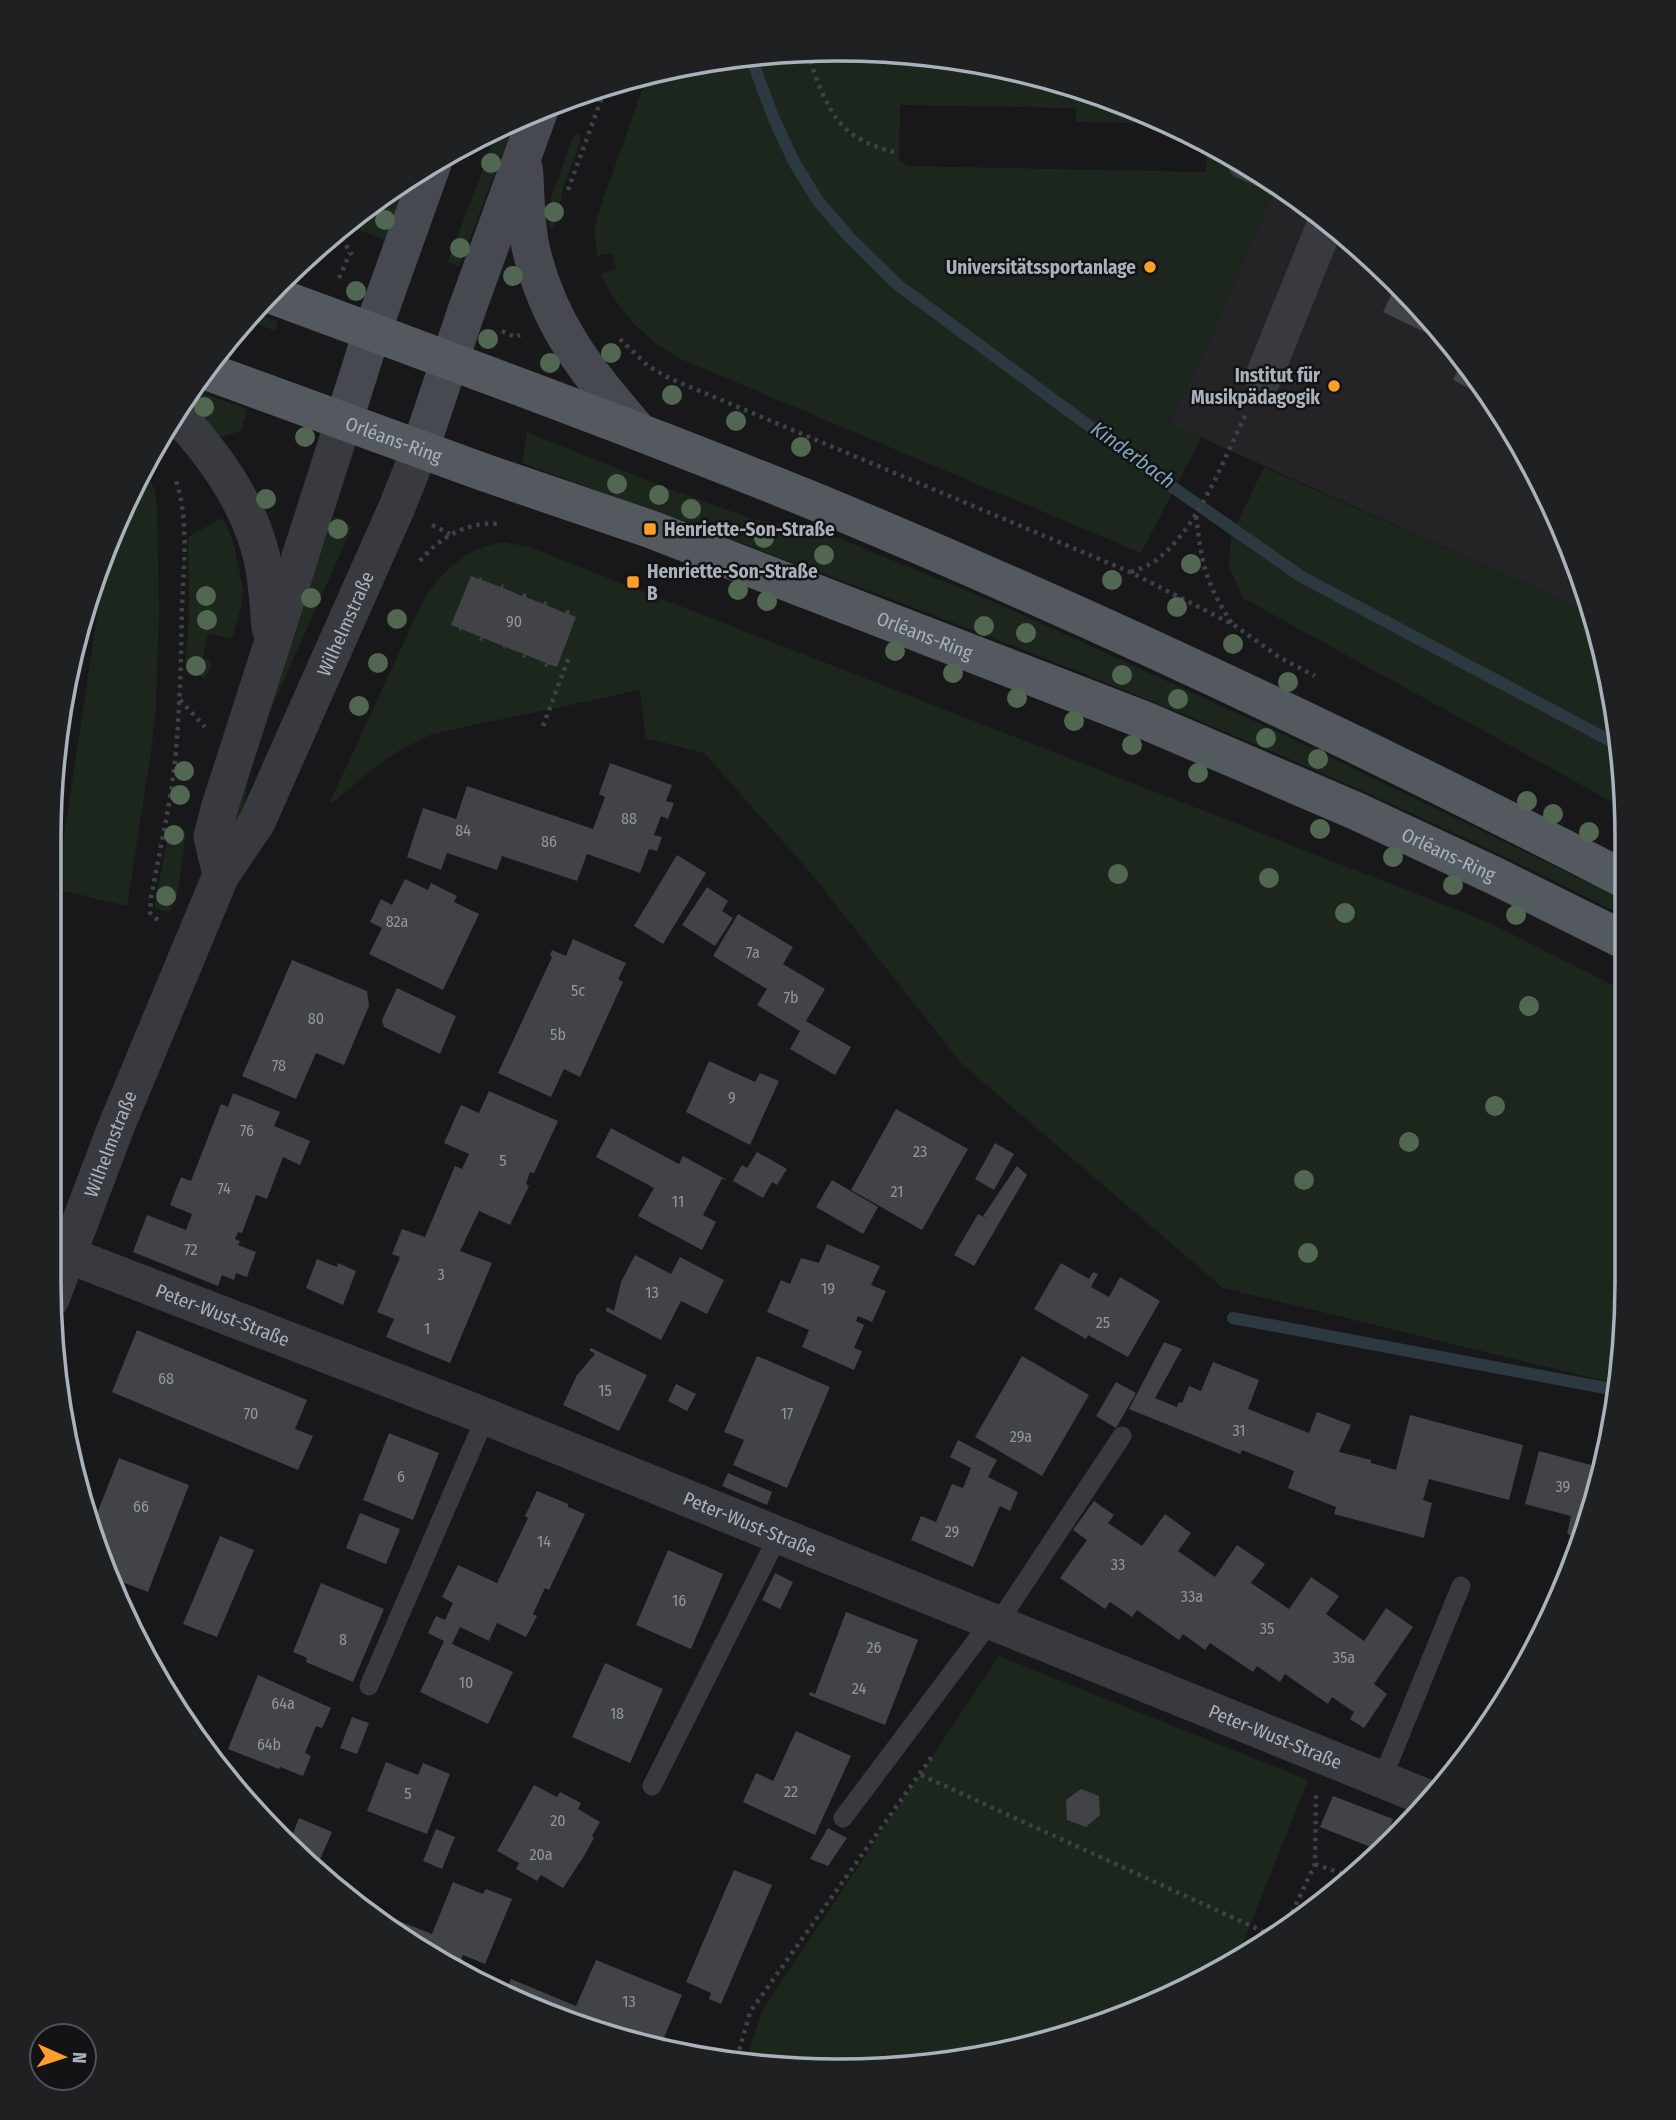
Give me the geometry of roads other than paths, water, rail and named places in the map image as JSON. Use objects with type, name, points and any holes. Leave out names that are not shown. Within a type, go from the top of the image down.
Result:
[{"type":"main road","points":[[450,362],[535,123]]},
{"type":"main road","points":[[524,153],[531,247],[547,300],[567,341],[581,362],[638,431]]},
{"type":"main road","points":[[344,420],[372,332],[427,179]]},
{"type":"main road","points":[[280,298],[638,431],[850,516],[1062,608],[1318,726],[1615,874]]},
{"type":"main road","name":"Wilhelmstraße","points":[[420,449],[450,362]]},
{"type":"main road","name":"Orléans-Ring","points":[[215,374],[675,538],[1144,720],[1356,811],[1615,936]]},
{"type":"street","points":[[1263,378],[1322,231]]},
{"type":"street","points":[[221,875],[212,836],[271,643],[344,420]]},
{"type":"street","points":[[182,422],[206,449],[247,512],[262,558],[271,643]]},
{"type":"street","name":"Wilhelmstraße","points":[[61,1273],[116,1127],[221,875],[257,822],[397,507],[420,449]]},
{"type":"street","name":"Peter-Wust-Straße","points":[[68,1255],[486,1416],[1421,1795]]},
{"type":"lane","points":[[369,1686],[486,1416]]},
{"type":"lane","points":[[843,1818],[995,1622],[1122,1436]]},
{"type":"lane","points":[[652,1786],[779,1534]]},
{"type":"lane","points":[[1382,1779],[1461,1586]]},
{"type":"waterway","name":"Kinderbach","points":[[754,66],[794,162],[818,201],[850,238],[898,285],[1161,479],[1302,577],[1608,740]]},
{"type":"waterway","points":[[1233,1318],[1607,1388]]},
{"type":"place","name":"Universitätssportanlage","points":[[1150,267]]},
{"type":"place","name":"Institut für Musikpädagogik","points":[[1334,386]]},
{"type":"place","name":"Henriette-Son-Straße","points":[[650,529]]},
{"type":"place","name":"Henriette-Son-Straße B","points":[[633,582]]}]
